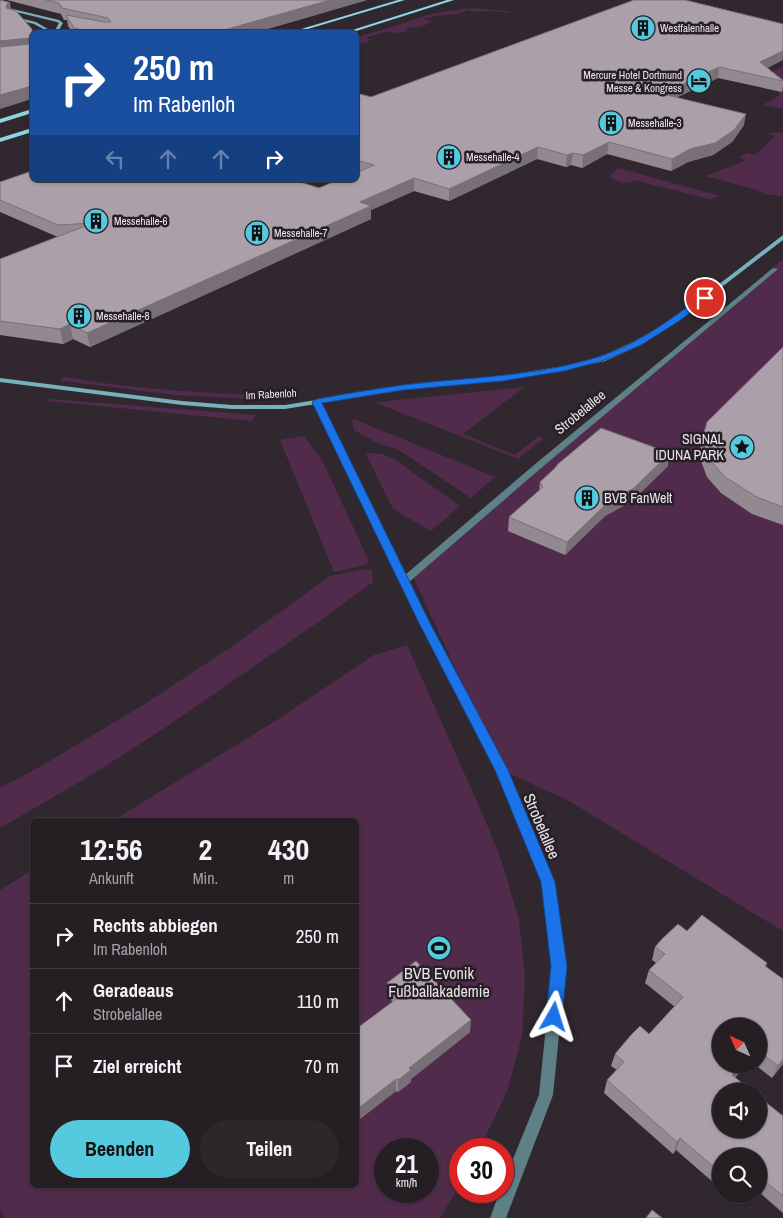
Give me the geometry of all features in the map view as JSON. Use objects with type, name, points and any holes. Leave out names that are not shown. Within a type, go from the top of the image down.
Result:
[{"type":"main road","points":[[301,30],[403,0]]},
{"type":"main road","points":[[354,30],[452,0]]},
{"type":"main road","points":[[0,121],[30,112]]},
{"type":"main road","points":[[0,140],[30,131]]},
{"type":"street","points":[[0,7],[70,24]]},
{"type":"street","points":[[9,16],[40,25],[50,26],[59,22]]},
{"type":"street","points":[[57,30],[59,22]]},
{"type":"street","points":[[40,25],[49,30]]},
{"type":"street","name":"Im Rabenloh","points":[[0,380],[122,396],[232,407],[285,407],[403,388],[502,378],[564,368],[602,359],[638,343],[677,319],[783,237]]},
{"type":"street","name":"Strobelallee","points":[[405,580],[536,467],[775,269]]},
{"type":"street","name":"Strobelallee","points":[[317,402],[446,666],[502,770],[548,882],[559,966],[546,1095],[498,1218]]},
{"type":"shaded area","points":[[472,8],[512,13],[471,12],[471,10],[467,10],[456,14],[424,19],[432,21],[426,25],[405,28],[409,30],[400,33],[384,32],[365,38],[372,40],[359,42],[359,37],[435,13]]},
{"type":"shaded area","points":[[783,66],[783,109],[763,105],[780,95],[773,84],[771,72]]},
{"type":"shaded area","points":[[783,133],[783,196],[764,194],[761,191],[706,176],[747,160],[739,157],[747,153],[755,155],[775,136],[767,134]]},
{"type":"shaded area","points":[[618,168],[720,196],[710,199],[634,180],[621,182],[610,176]]},
{"type":"shaded area","points":[[783,259],[783,931],[569,801],[502,770],[412,574]]},
{"type":"shaded area","points":[[61,378],[144,388],[275,395],[282,398],[251,399],[176,395],[62,381]]},
{"type":"shaded area","points":[[524,387],[463,434],[515,455],[539,436],[544,438],[518,459],[376,403],[378,402]]},
{"type":"shaded area","points":[[49,399],[255,415],[252,421],[48,401]]},
{"type":"shaded area","points":[[352,420],[495,477],[471,498],[395,448],[381,445],[354,430]]},
{"type":"shaded area","points":[[304,436],[323,462],[369,561],[366,565],[334,572],[280,440]]},
{"type":"shaded area","points":[[366,454],[382,454],[394,459],[460,506],[431,531],[393,509]]},
{"type":"shaded area","points":[[365,569],[372,570],[373,582],[314,625],[166,727],[93,774],[0,828],[0,788],[43,765],[148,702],[234,645],[330,576]]},
{"type":"shaded area","name":"BVB Evonik Fußballakademie","points":[[407,645],[501,859],[519,920],[525,977],[522,1036],[507,1092],[484,1138],[449,1138],[449,1203],[440,1218],[5,1218],[0,1210],[0,890],[30,871],[30,1188],[359,1188],[359,818],[117,818],[277,720],[374,655]]},
{"type":"building","points":[[0,0],[10,3],[7,4],[6,8],[16,11],[32,30],[30,30],[30,38],[0,41]]},
{"type":"building","points":[[46,0],[330,0],[224,30],[82,30],[74,28],[66,15],[111,22],[108,18],[62,8],[59,3]]},
{"type":"building","points":[[634,0],[685,0],[783,24],[783,51],[760,62],[783,81],[719,67],[662,94],[746,114],[734,130],[715,143],[690,149],[672,159],[609,142],[583,155],[573,153],[567,155],[538,147],[449,189],[414,178],[360,202],[371,206],[87,333],[70,324],[60,329],[0,321],[0,259],[93,223],[58,225],[0,200],[0,182],[30,172],[30,182],[300,182],[319,188],[333,182],[359,182],[359,172],[374,165],[359,161],[359,94],[371,97]]},
{"type":"building","points":[[30,44],[30,87],[0,95],[0,47]]},
{"type":"building","name":"SIGNAL IDUNA PARK","points":[[783,347],[783,507],[757,497],[725,477],[710,460],[702,440],[707,422]]},
{"type":"building","name":"BVB FanWelt","points":[[601,428],[670,453],[634,488],[607,503],[567,542],[509,517],[543,487],[540,482],[558,464]]},
{"type":"building","points":[[702,915],[767,963],[765,966],[783,979],[783,1059],[778,1066],[768,1058],[768,1018],[712,1018],[712,1073],[734,1073],[732,1075],[742,1083],[712,1083],[712,1138],[767,1138],[767,1103],[783,1116],[783,1196],[767,1183],[767,1148],[712,1148],[712,1165],[680,1138],[677,1142],[607,1080],[624,1062],[615,1054],[631,1035],[640,1026],[649,1034],[683,997],[649,970],[665,954],[655,947],[662,939],[678,924],[687,931]]},
{"type":"building","points":[[416,961],[471,1020],[409,1068],[411,1070],[398,1080],[396,1079],[359,1108],[359,1027],[399,997],[387,983]]},
{"type":"building","points":[[652,1210],[662,1218],[646,1218]]},
{"type":"place","name":"Westfalenhalle","points":[[643,28]]},
{"type":"place","name":"Mercure Hotel Dortmund Messe & Kongress","points":[[699,81]]},
{"type":"place","name":"Messehalle-3","points":[[611,123]]},
{"type":"place","name":"Messehalle-4","points":[[449,157]]},
{"type":"place","name":"Messehalle-6","points":[[96,221]]},
{"type":"place","name":"Messehalle-7","points":[[257,233]]},
{"type":"place","name":"Messehalle-8","points":[[79,316]]},
{"type":"place","name":"SIGNAL IDUNA PARK","points":[[742,447]]},
{"type":"place","name":"BVB FanWelt","points":[[587,498]]},
{"type":"place","name":"BVB Evonik Fußballakademie","points":[[439,948]]},
{"type":"route","points":[[554,1017],[559,966],[548,882],[502,770],[424,623],[405,580],[317,402],[403,388],[502,378],[564,368],[602,359],[638,343],[677,319],[705,298]]}]
